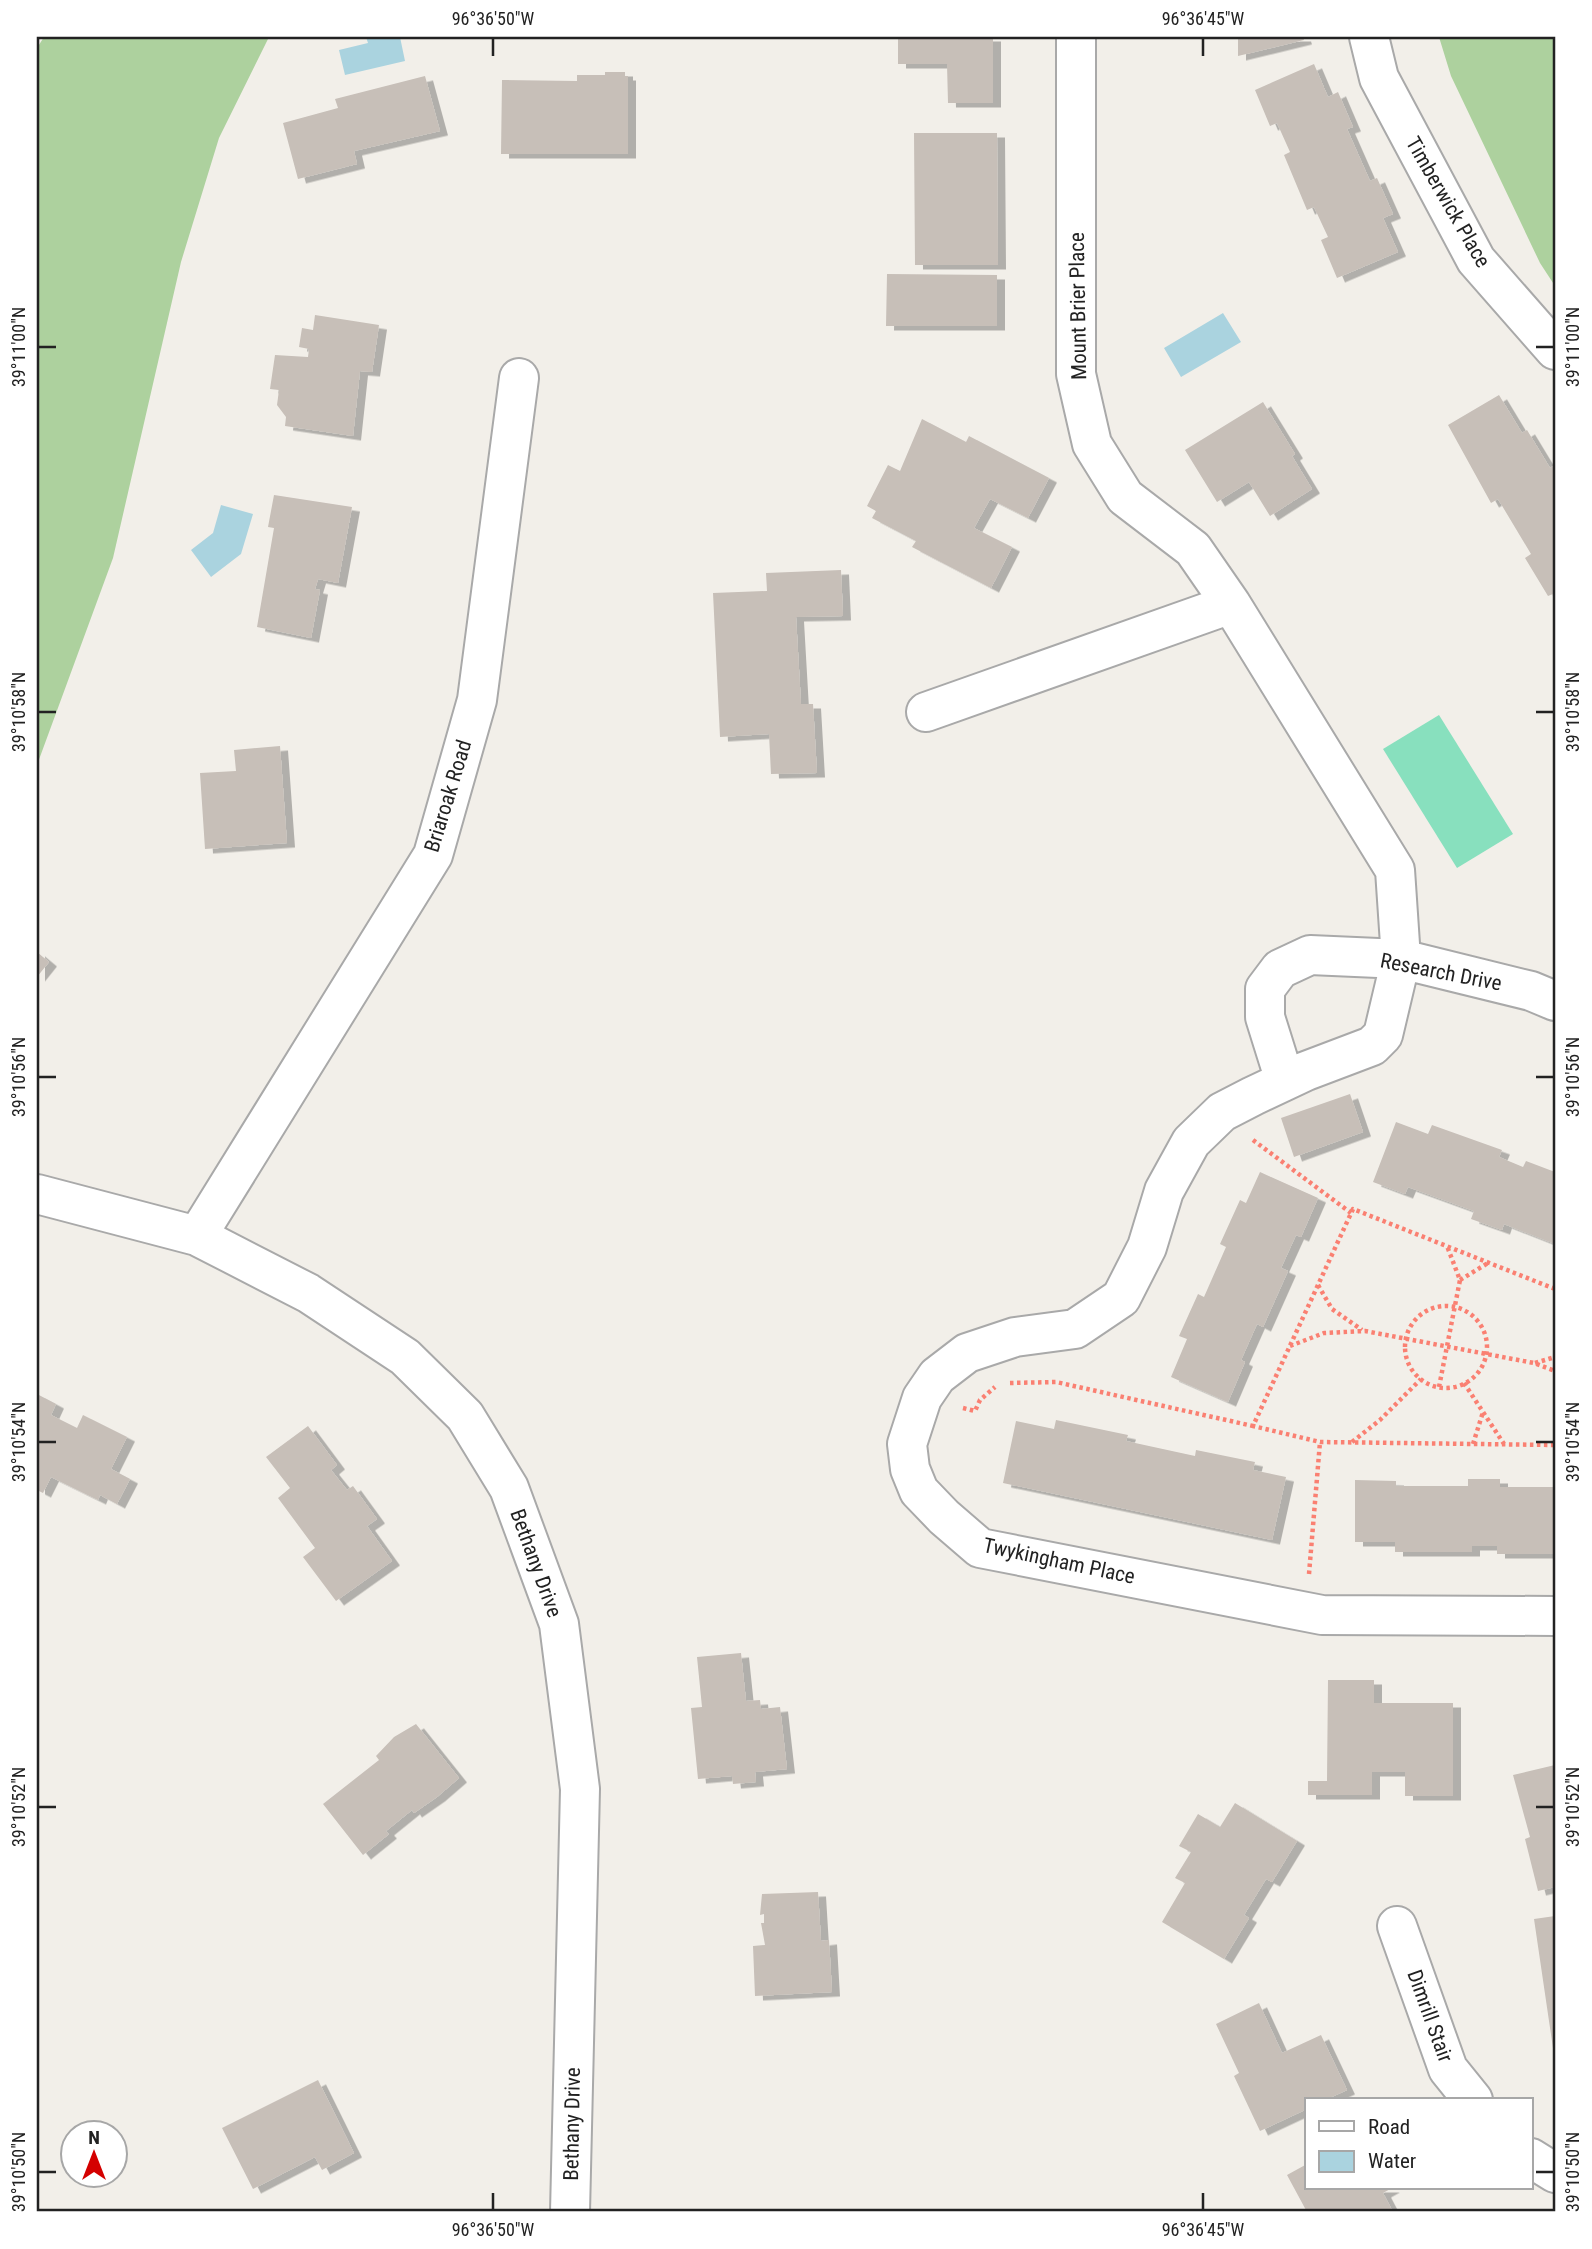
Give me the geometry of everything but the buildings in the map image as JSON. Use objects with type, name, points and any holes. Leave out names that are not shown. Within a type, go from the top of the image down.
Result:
[{"type":"street","name":"Mount Brier Place","points":[[1076,37],[1076,374],[1092,444],[1125,497],[1193,549],[1231,604],[1395,870],[1401,959]]},
{"type":"street","name":"Timberwick Place","points":[[1369,37],[1379,78],[1476,260],[1555,350]]},
{"type":"street","name":"Briaroak Road","points":[[197,1236],[433,855],[477,700],[519,378]]},
{"type":"street","points":[[926,712],[1231,604]]},
{"type":"street","name":"Research Drive","points":[[1285,1081],[1265,1017],[1265,989],[1280,969],[1310,955],[1401,959],[1531,991],[1555,1000]]},
{"type":"street","name":"Twykingham Place","points":[[1401,959],[1383,1035],[1372,1046],[1285,1081],[1219,1115],[1191,1142],[1164,1191],[1147,1247],[1121,1298],[1075,1329],[1015,1337],[967,1353],[937,1376],[922,1398],[908,1444],[909,1469],[919,1491],[980,1548],[1322,1615],[1555,1616]]},
{"type":"street","name":"Bethany Drive","points":[[37,1194],[197,1236],[308,1293],[405,1357],[465,1416],[509,1488],[559,1624],[580,1789],[570,2212]]},
{"type":"street","name":"Dimrill Stair","points":[[1397,1926],[1448,2069],[1471,2098]]},
{"type":"street","points":[[1532,2159],[1555,2173]]},
{"type":"path","points":[[1219,1115],[1351,1213]]},
{"type":"path","points":[[1252,1426],[1353,1209],[1555,1289]]},
{"type":"path","points":[[1439,1387],[1460,1280],[1447,1246]]},
{"type":"path","points":[[1460,1280],[1488,1262]]},
{"type":"path","points":[[1318,1284],[1332,1309],[1364,1331]]},
{"type":"path","points":[[1455,1307],[1469,1313],[1479,1322],[1485,1335],[1486,1355],[1478,1373],[1464,1383],[1455,1387],[1439,1387],[1421,1379],[1409,1366],[1405,1339],[1419,1316],[1430,1308],[1455,1307]]},
{"type":"path","points":[[1289,1347],[1324,1334],[1364,1331],[1534,1363],[1555,1371]]},
{"type":"path","points":[[1534,1363],[1555,1357]]},
{"type":"path","points":[[1351,1443],[1380,1420],[1421,1379]]},
{"type":"path","points":[[922,1398],[975,1411],[980,1401],[996,1386],[1017,1382],[1056,1382],[1320,1442],[1555,1445]]},
{"type":"path","points":[[1464,1383],[1505,1444]]},
{"type":"path","points":[[1473,1444],[1483,1412]]},
{"type":"path","points":[[1306,1612],[1320,1442]]},
{"type":"green space","points":[[44,37],[269,37],[219,138],[181,262],[113,558],[37,765],[37,48]]},
{"type":"green space","points":[[1439,37],[1555,37],[1555,286],[1540,263],[1451,76]]},
{"type":"green space","points":[[1439,715],[1513,834],[1457,868],[1383,749]]},
{"type":"water","points":[[366,37],[400,37],[405,61],[345,75],[339,50],[368,43]]},
{"type":"water","points":[[1223,313],[1241,342],[1181,377],[1164,348]]},
{"type":"water","points":[[221,505],[253,514],[241,554],[211,577],[191,550],[213,533]]}]
